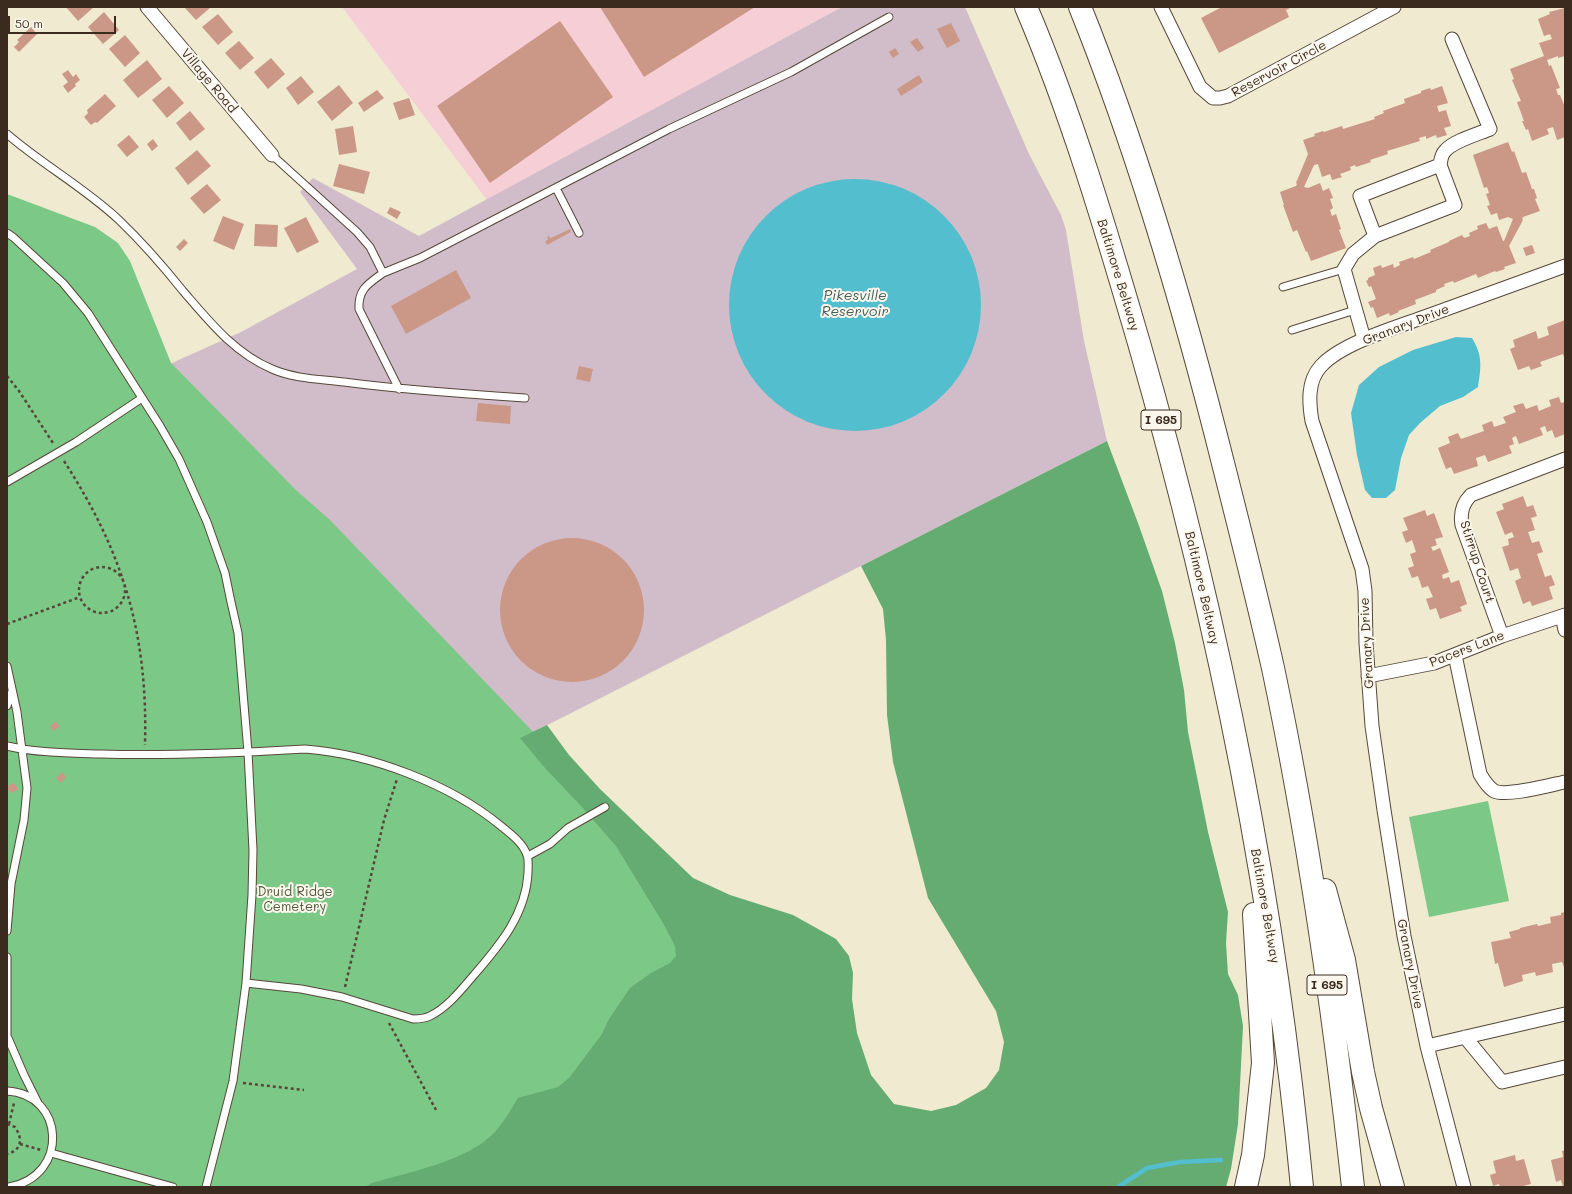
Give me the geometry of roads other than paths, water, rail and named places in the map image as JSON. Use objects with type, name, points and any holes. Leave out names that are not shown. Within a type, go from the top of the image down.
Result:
[{"type":"highway","points":[[1018,7],[1046,53]]},
{"type":"highway","name":"Baltimore Beltway","points":[[1026,7],[1046,53],[1090,183],[1122,286],[1159,413],[1194,549],[1246,795],[1274,957],[1297,1134],[1302,1187]]},
{"type":"highway","name":"I 695","points":[[1080,7],[1095,44],[1144,184],[1208,404],[1272,667],[1296,784],[1322,950],[1353,1187]]},
{"type":"highway","points":[[1086,7],[1095,44]]},
{"type":"highway","points":[[1296,784],[1344,960],[1363,1072],[1371,1108],[1393,1187]]},
{"type":"highway","points":[[1246,795],[1263,1063],[1253,1155],[1246,1187]]},
{"type":"street","name":"Village Road","points":[[147,7],[272,155]]},
{"type":"street","name":"Reservoir Circle","points":[[1161,7],[1200,87],[1213,98],[1228,96],[1394,7]]},
{"type":"street","points":[[1364,339],[1344,269],[1356,251],[1375,236],[1455,205],[1440,165],[1441,156],[1445,150],[1452,145],[1490,129],[1452,39]]},
{"type":"street","points":[[1375,236],[1360,196],[1440,165]]},
{"type":"street","name":"Granary Drive","points":[[1464,1187],[1427,1046],[1404,936],[1372,726],[1366,642],[1365,591],[1362,569],[1312,421],[1309,406],[1309,394],[1316,373],[1329,358],[1364,339],[1565,266]]},
{"type":"street","name":"Stirrup Court","points":[[1502,636],[1462,525],[1461,512],[1463,504],[1471,495],[1565,459]]},
{"type":"street","points":[[1564,615],[1565,630]]},
{"type":"street","name":"Pacers Lane","points":[[1368,676],[1434,663],[1502,636],[1564,615]]},
{"type":"street","points":[[1455,655],[1480,774],[1486,784],[1495,791],[1506,793],[1565,782]]},
{"type":"street","points":[[1427,1046],[1565,1014]]},
{"type":"street","points":[[1465,1037],[1502,1082],[1565,1068]]},
{"type":"lane","points":[[399,390],[359,309],[358,300],[368,283],[383,273],[420,258],[669,129],[791,72],[889,17]]},
{"type":"lane","points":[[7,134],[34,156],[101,204],[120,220],[153,255],[213,326],[250,358],[272,369],[287,374],[399,390],[525,398]]},
{"type":"lane","points":[[272,155],[357,232],[370,247],[383,273]]},
{"type":"lane","points":[[556,188],[579,233]]},
{"type":"lane","points":[[7,233],[51,271],[88,313],[126,371],[179,459],[207,522],[225,573],[238,633],[248,752],[253,850],[252,895],[246,983],[233,1081],[206,1187]]},
{"type":"lane","points":[[1283,287],[1344,269]]},
{"type":"lane","points":[[1292,330],[1355,310]]},
{"type":"lane","points":[[7,482],[58,452],[142,398]]},
{"type":"lane","points":[[7,666],[17,712],[27,788],[27,803],[20,845],[11,884],[7,931]]},
{"type":"lane","points":[[7,706],[12,691]]},
{"type":"lane","points":[[7,746],[22,749],[74,753],[144,755],[305,749],[327,750],[362,758],[400,771],[458,797],[486,813],[514,837],[528,856],[527,883],[524,901],[499,946],[448,1003],[429,1017],[422,1019],[412,1018],[342,997],[301,989],[246,983]]},
{"type":"lane","points":[[528,856],[550,844],[568,828],[605,807]]},
{"type":"lane","points":[[7,957],[7,1039],[39,1104],[49,1120],[53,1144],[51,1153],[44,1166],[36,1176],[24,1184],[9,1187]]},
{"type":"lane","points":[[7,1091],[17,1092],[27,1096],[39,1104]]},
{"type":"lane","points":[[51,1153],[173,1187]]},
{"type":"water","name":"Pikesville Reservoir","points":[[855,179],[879,182],[903,189],[925,201],[944,216],[959,235],[971,257],[978,281],[981,305],[978,329],[971,353],[959,375],[944,394],[925,409],[903,421],[879,428],[855,431],[831,428],[807,421],[785,409],[766,394],[751,375],[739,353],[732,329],[729,305],[732,281],[739,257],[751,235],[766,216],[785,201],[807,189],[831,182]]},
{"type":"water","points":[[1456,337],[1472,338],[1476,344],[1480,356],[1478,387],[1463,397],[1440,406],[1420,423],[1409,435],[1401,458],[1395,490],[1386,498],[1372,498],[1365,490],[1357,455],[1351,413],[1359,385],[1379,367],[1413,350]]},
{"type":"waterway","points":[[1118,1187],[1147,1168],[1180,1162],[1221,1160]]},
{"type":"park label","name":"Druid Ridge Cemetery","points":[[295,900]]}]
